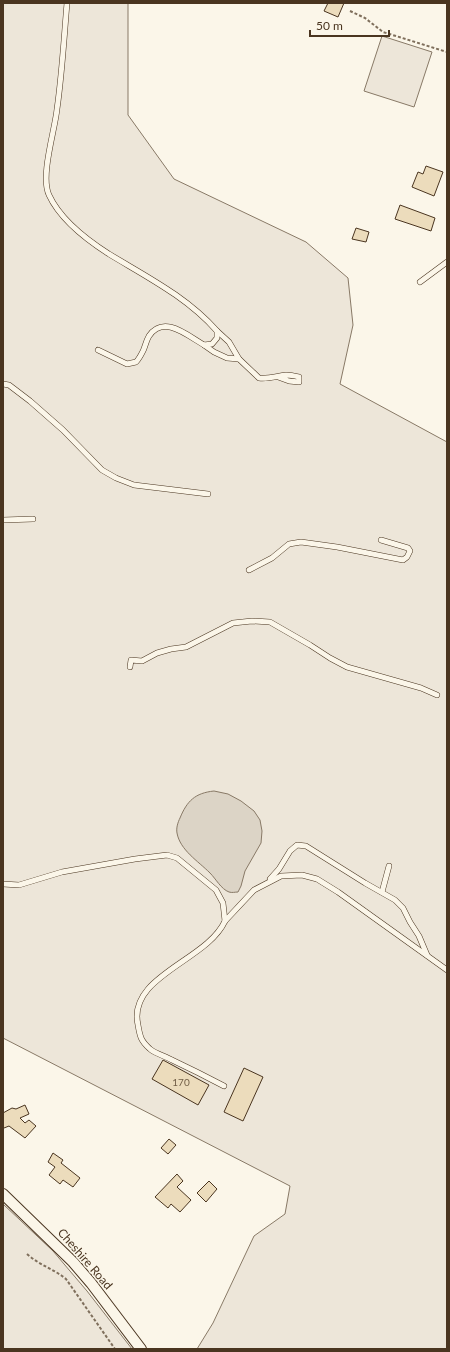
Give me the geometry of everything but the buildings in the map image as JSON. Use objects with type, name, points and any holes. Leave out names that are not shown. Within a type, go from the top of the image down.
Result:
[{"type":"street","name":"Cheshire Road","points":[[3,1194],[73,1262],[141,1349]]},
{"type":"lane","points":[[67,3],[58,109],[47,162],[46,184],[48,194],[55,206],[85,238],[148,276],[188,303],[229,342],[239,359],[259,378],[269,379],[278,377]]},
{"type":"lane","points":[[420,282],[447,262]]},
{"type":"lane","points":[[98,350],[127,364],[136,362],[143,352],[149,337],[157,328],[166,326],[177,328],[214,352],[227,358],[239,359]]},
{"type":"lane","points":[[204,345],[212,344],[217,338],[217,331]]},
{"type":"lane","points":[[3,384],[9,385],[17,391],[62,430],[102,470],[116,478],[134,484],[208,494]]},
{"type":"lane","points":[[3,520],[33,519]]},
{"type":"lane","points":[[249,570],[272,558],[289,544],[301,542],[337,547],[403,560],[410,551],[408,548],[381,540]]},
{"type":"lane","points":[[130,667],[131,660],[142,661],[157,653],[186,647],[233,623],[252,621],[270,622],[347,667],[408,684],[437,695]]},
{"type":"lane","points":[[268,882],[279,869],[290,851],[297,845],[306,846],[395,900],[403,908],[419,936],[428,957]]},
{"type":"lane","points":[[3,884],[19,885],[62,872],[167,855],[177,858],[216,890],[223,903],[225,921]]},
{"type":"lane","points":[[382,892],[389,866]]},
{"type":"lane","points":[[224,1086],[152,1050],[141,1040],[136,1017],[142,997],[161,976],[186,961],[204,947],[222,927],[225,921],[254,890],[268,882],[281,876],[302,875],[317,879],[338,892],[447,970]]},
{"type":"path","points":[[350,11],[365,18],[383,32],[447,52]]},
{"type":"path","points":[[27,1254],[35,1261],[59,1273],[66,1279],[115,1349]]},
{"type":"shaded area","points":[[3,3],[128,3],[128,115],[174,179],[306,242],[348,278],[353,325],[340,384],[447,442],[447,1349],[197,1349],[213,1323],[254,1236],[285,1214],[290,1186],[3,1038]]},
{"type":"shaded area","points":[[382,36],[432,52],[414,107],[364,91]]},
{"type":"shaded area","points":[[214,791],[228,794],[241,801],[254,811],[260,820],[262,831],[261,843],[245,871],[238,892],[226,891],[186,850],[177,833],[179,821],[192,799],[207,792]]},
{"type":"shaded area","points":[[3,1204],[53,1251],[87,1291],[132,1349],[3,1349]]}]
